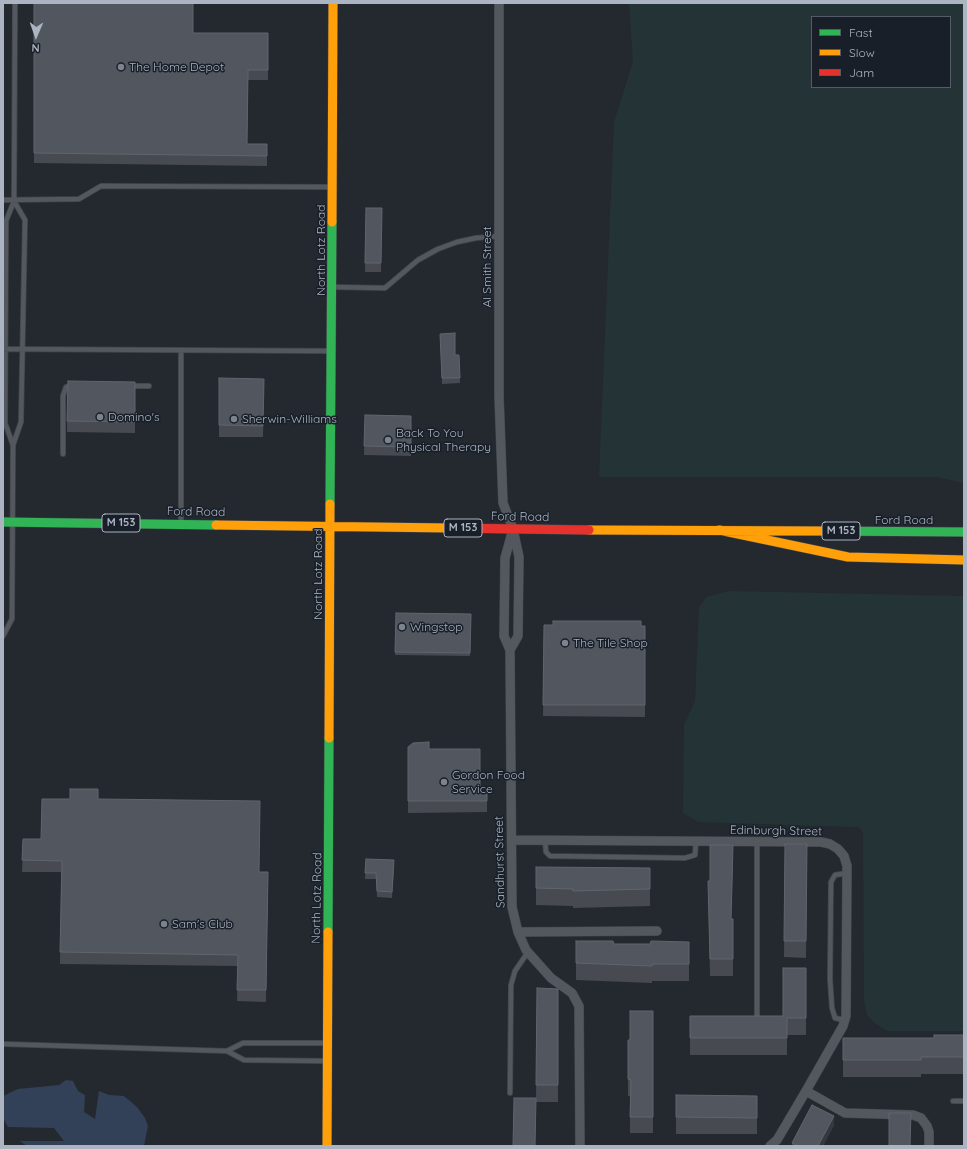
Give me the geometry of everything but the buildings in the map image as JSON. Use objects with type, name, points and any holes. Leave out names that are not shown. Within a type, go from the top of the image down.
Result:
[{"type":"main road","name":"North Lotz Road","points":[[327,1146],[326,1061],[330,800],[333,3]]},
{"type":"main road","name":"Ford Road","points":[[8,522],[513,529],[964,532]]},
{"type":"main road","points":[[719,530],[848,557],[964,560]]},
{"type":"street","name":"Al Smith Street","points":[[499,3],[500,236],[498,396],[503,503],[513,529]]},
{"type":"street","name":"Sandhurst Street","points":[[510,650],[518,636],[519,557],[513,529]]},
{"type":"street","name":"Sandhurst Street","points":[[513,529],[505,558],[504,636],[510,650],[512,906],[518,932],[528,952],[551,978],[572,993],[579,1006],[580,1146]]},
{"type":"street","name":"Edinburgh Street","points":[[512,840],[696,841],[830,844],[838,849],[844,856],[847,873],[844,1020],[806,1091],[777,1140],[770,1146]]},
{"type":"street","points":[[518,932],[657,932]]},
{"type":"street","points":[[806,1091],[845,1113],[856,1115],[913,1115],[921,1118],[927,1126],[929,1132],[929,1146]]},
{"type":"lane","points":[[13,445],[5,423],[4,349],[6,221],[14,201],[15,3]]},
{"type":"lane","points":[[3,200],[79,199],[101,186],[333,187]]},
{"type":"lane","points":[[3,636],[12,619],[8,522],[13,445],[21,422],[25,220],[14,201]]},
{"type":"lane","points":[[332,287],[385,288],[418,260],[438,249],[463,240],[500,236]]},
{"type":"lane","points":[[4,349],[332,351]]},
{"type":"lane","points":[[180,524],[181,350]]},
{"type":"lane","points":[[63,454],[63,396],[66,387],[70,384],[78,384]]},
{"type":"lane","points":[[125,386],[149,386]]},
{"type":"lane","points":[[545,840],[546,852],[550,856],[685,858],[695,855],[696,841]]},
{"type":"lane","points":[[757,842],[757,1020]]},
{"type":"lane","points":[[844,1020],[835,1018],[832,1008],[831,882],[835,875],[847,873]]},
{"type":"lane","points":[[510,1093],[511,985],[515,971],[528,952]]},
{"type":"lane","points":[[227,1051],[243,1043],[327,1043]]},
{"type":"lane","points":[[3,1044],[227,1051],[244,1060],[326,1061]]},
{"type":"lane","points":[[952,1101],[964,1101]]},
{"type":"shaded area","points":[[629,3],[964,3],[964,483],[937,477],[599,477],[614,122],[633,62]]},
{"type":"shaded area","points":[[729,591],[964,596],[964,1031],[888,1031],[876,1024],[867,1015],[864,1000],[863,833],[859,827],[698,822],[683,813],[684,725],[695,701],[699,608],[706,597]]},
{"type":"water","points":[[66,1080],[73,1081],[78,1091],[85,1095],[84,1112],[95,1119],[99,1091],[109,1095],[124,1096],[137,1107],[145,1118],[148,1126],[144,1146],[27,1146],[20,1141],[64,1141],[54,1128],[8,1127],[3,1118],[3,1096],[18,1089],[59,1085]]},
{"type":"traffic: fast","points":[[330,504],[332,222]]},
{"type":"traffic: fast","points":[[3,522],[216,525]]},
{"type":"traffic: fast","points":[[824,531],[964,532]]},
{"type":"traffic: fast","points":[[328,932],[329,738]]},
{"type":"traffic: slow","points":[[332,222],[333,3]]},
{"type":"traffic: slow","points":[[329,738],[330,504]]},
{"type":"traffic: slow","points":[[216,525],[450,528]]},
{"type":"traffic: slow","points":[[589,530],[824,531]]},
{"type":"traffic: slow","points":[[719,530],[848,557],[964,560]]},
{"type":"traffic: slow","points":[[327,1146],[328,932]]},
{"type":"traffic: jam","points":[[450,528],[589,530]]},
{"type":"place","name":"The Home Depot","points":[[121,67]]},
{"type":"place","name":"Domino's","points":[[100,417]]},
{"type":"place","name":"Sherwin-Williams","points":[[234,419]]},
{"type":"place","name":"Back To You Physical Therapy","points":[[388,440]]},
{"type":"place","name":"Wingstop","points":[[402,627]]},
{"type":"place","name":"The Tile Shop","points":[[565,643]]},
{"type":"place","name":"Gordon Food Service","points":[[444,782]]},
{"type":"place","name":"Sam's Club","points":[[164,924]]}]
